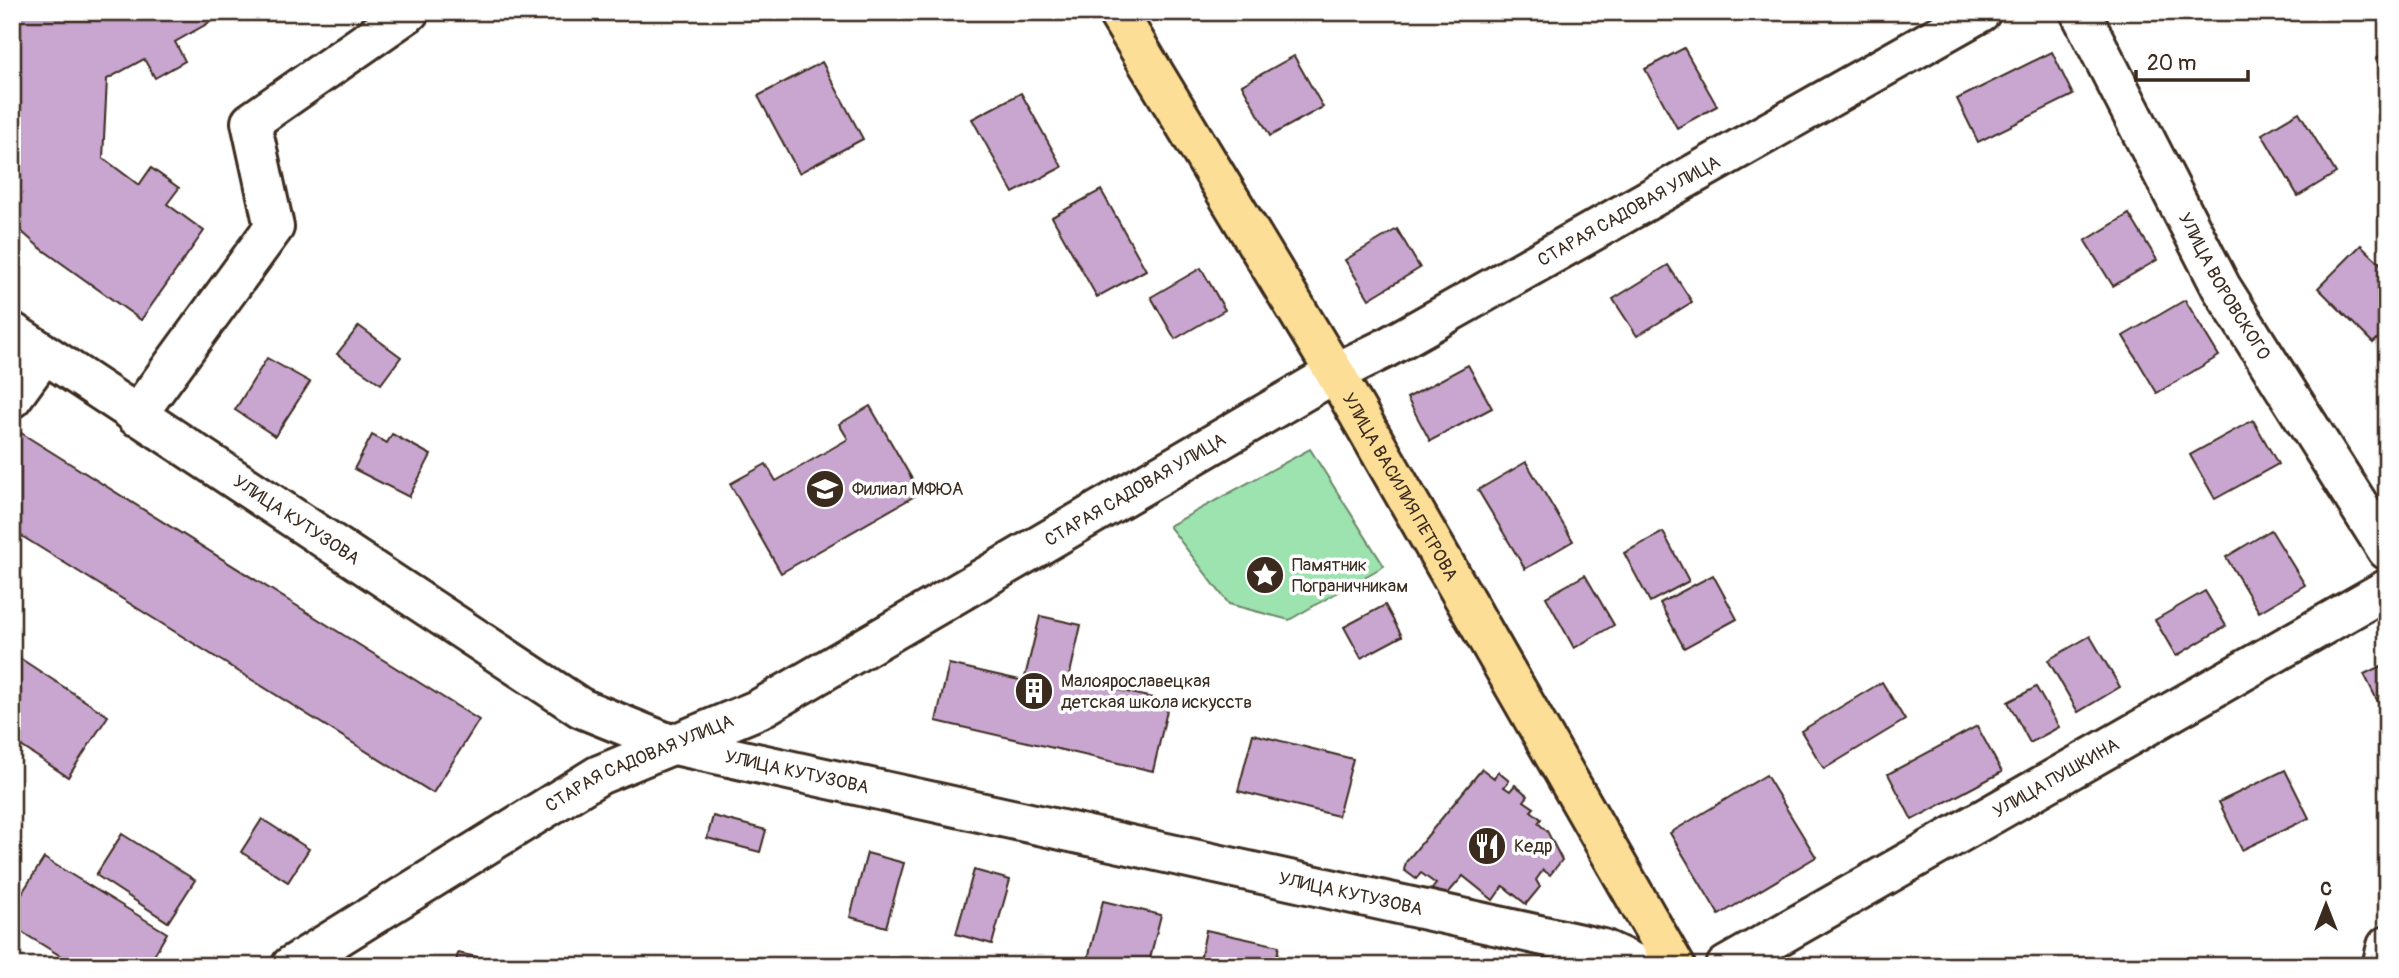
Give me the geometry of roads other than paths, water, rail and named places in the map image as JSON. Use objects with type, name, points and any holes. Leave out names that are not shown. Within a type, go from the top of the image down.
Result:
[{"type":"main road","name":"УЛИЦА ВАСИЛИЯ ПЕТРОВА","points":[[1117,12],[1335,373],[1675,966]]},
{"type":"street","points":[[136,416],[274,227],[251,122],[409,12]]},
{"type":"street","name":"СТАРАЯ САДОВАЯ УЛИЦА","points":[[291,966],[599,775],[759,709],[1335,373],[1409,335],[1981,12]]},
{"type":"street","name":"УЛИЦА ВОРОВСКОГО","points":[[2080,12],[2221,287],[2387,550]]},
{"type":"street","name":"УЛИЦА КУТУЗОВА","points":[[12,332],[581,708],[670,744],[1603,949],[1640,966]]},
{"type":"street","points":[[12,398],[44,354]]},
{"type":"street","name":"УЛИЦА ПУШКИНА","points":[[1726,966],[2387,589]]},
{"type":"street","points":[[2382,966],[2387,946]]},
{"type":"place","name":"Филиал МФЮА","points":[[825,489]]},
{"type":"place","name":"Памятник Пограничникам","points":[[1265,575]]},
{"type":"place","name":"Малоярославецкая детская школа искусств","points":[[1034,691]]},
{"type":"place","name":"Кедр","points":[[1487,846]]}]
